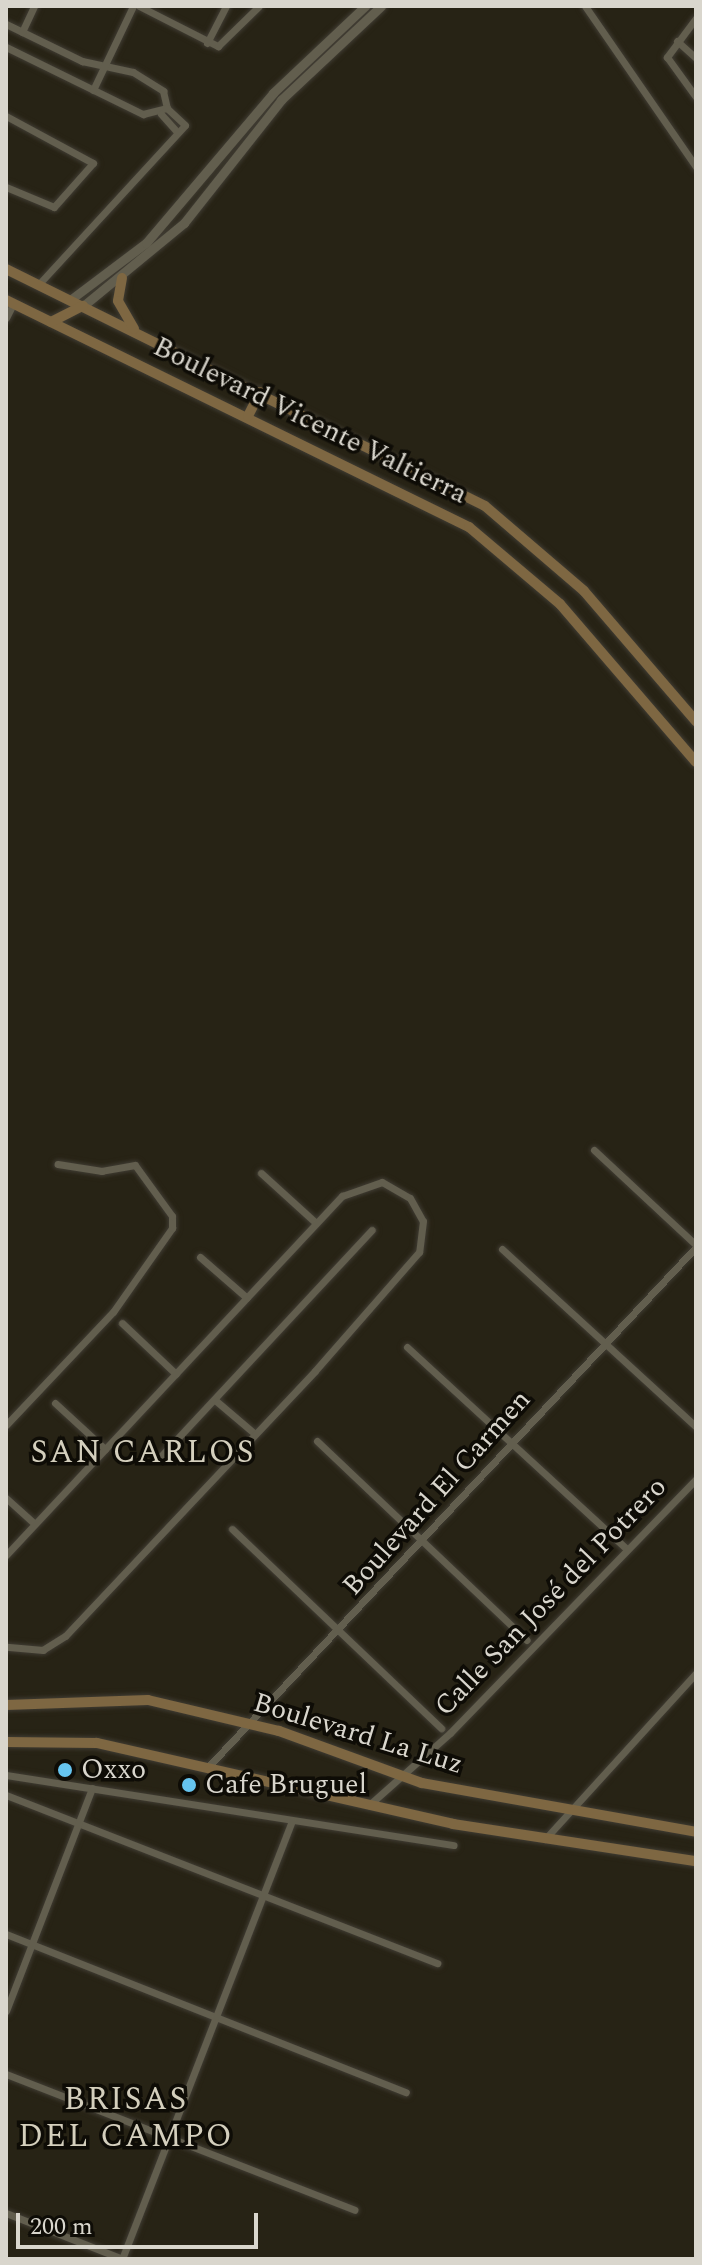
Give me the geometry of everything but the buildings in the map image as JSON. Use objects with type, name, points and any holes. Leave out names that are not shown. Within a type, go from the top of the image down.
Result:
[{"type":"main road","name":"Boulevard Vicente Valtierra","points":[[6,269],[449,482],[520,531],[594,602],[696,721]]},
{"type":"main road","points":[[122,278],[118,301],[135,331]]},
{"type":"main road","points":[[67,316],[70,300]]},
{"type":"main road","name":"Boulevard Vicente Valtierra","points":[[10,302],[420,499],[494,545],[560,604],[696,762]]},
{"type":"main road","points":[[51,322],[83,306]]},
{"type":"main road","points":[[248,416],[260,392]]},
{"type":"main road","name":"Boulevard La Luz","points":[[6,1705],[135,1699],[251,1726],[400,1777],[566,1812],[696,1832]]},
{"type":"main road","name":"Boulevard La Luz","points":[[6,1742],[83,1740],[369,1805],[545,1839],[696,1861]]},
{"type":"street","points":[[22,32],[34,6]]},
{"type":"street","points":[[93,90],[136,6],[207,43],[227,43],[259,6]]},
{"type":"street","points":[[159,16],[163,6]]},
{"type":"street","points":[[207,43],[226,6]]},
{"type":"street","points":[[70,300],[146,243],[277,96],[365,6]]},
{"type":"street","points":[[83,306],[122,278],[184,223],[277,96],[381,6]]},
{"type":"street","points":[[585,6],[696,167]]},
{"type":"street","points":[[696,18],[677,41],[668,60],[696,97]]},
{"type":"street","points":[[6,24],[104,67],[119,66],[152,83],[178,133]]},
{"type":"street","points":[[677,41],[696,58]]},
{"type":"street","points":[[6,47],[143,114],[164,111],[186,122],[38,285]]},
{"type":"street","points":[[6,116],[93,163],[54,207],[6,187]]},
{"type":"street","points":[[6,318],[10,302]]},
{"type":"street","points":[[594,1150],[696,1246]]},
{"type":"street","points":[[6,1425],[113,1312],[171,1235],[172,1216],[135,1165],[102,1171],[58,1164]]},
{"type":"street","points":[[261,1173],[316,1223]]},
{"type":"street","points":[[6,1555],[33,1522],[316,1223],[356,1187],[382,1182],[410,1198],[424,1234],[405,1269],[65,1636],[43,1650],[6,1647]]},
{"type":"street","points":[[161,1456],[372,1230]]},
{"type":"street","name":"Boulevard El Carmen","points":[[208,1767],[340,1632],[696,1246]]},
{"type":"street","points":[[502,1249],[696,1427]]},
{"type":"street","points":[[200,1257],[247,1298]]},
{"type":"street","points":[[122,1323],[176,1374]]},
{"type":"street","points":[[407,1347],[627,1549]]},
{"type":"street","points":[[215,1400],[255,1434]]},
{"type":"street","points":[[55,1403],[105,1449]]},
{"type":"street","points":[[317,1441],[527,1640]]},
{"type":"street","name":"Calle San José del Potrero","points":[[369,1805],[696,1479]]},
{"type":"street","points":[[6,1498],[33,1522]]},
{"type":"street","points":[[232,1529],[441,1728]]},
{"type":"street","points":[[545,1839],[566,1812],[696,1673]]},
{"type":"street","points":[[6,1775],[454,1845]]},
{"type":"street","points":[[6,2011],[92,1788]]},
{"type":"street","points":[[6,1795],[263,1898],[437,1963]]},
{"type":"street","points":[[6,2213],[122,2259],[292,1821]]},
{"type":"street","points":[[6,1934],[406,2092]]},
{"type":"street","points":[[6,2074],[354,2210]]},
{"type":"place","name":"Oxxo","points":[[65,1770]]},
{"type":"place","name":"Cafe Bruguel","points":[[189,1785]]},
{"type":"district","name":"SAN CARLOS","points":[[143,1453]]},
{"type":"district","name":"BRISAS DEL CAMPO","points":[[126,2120]]}]
